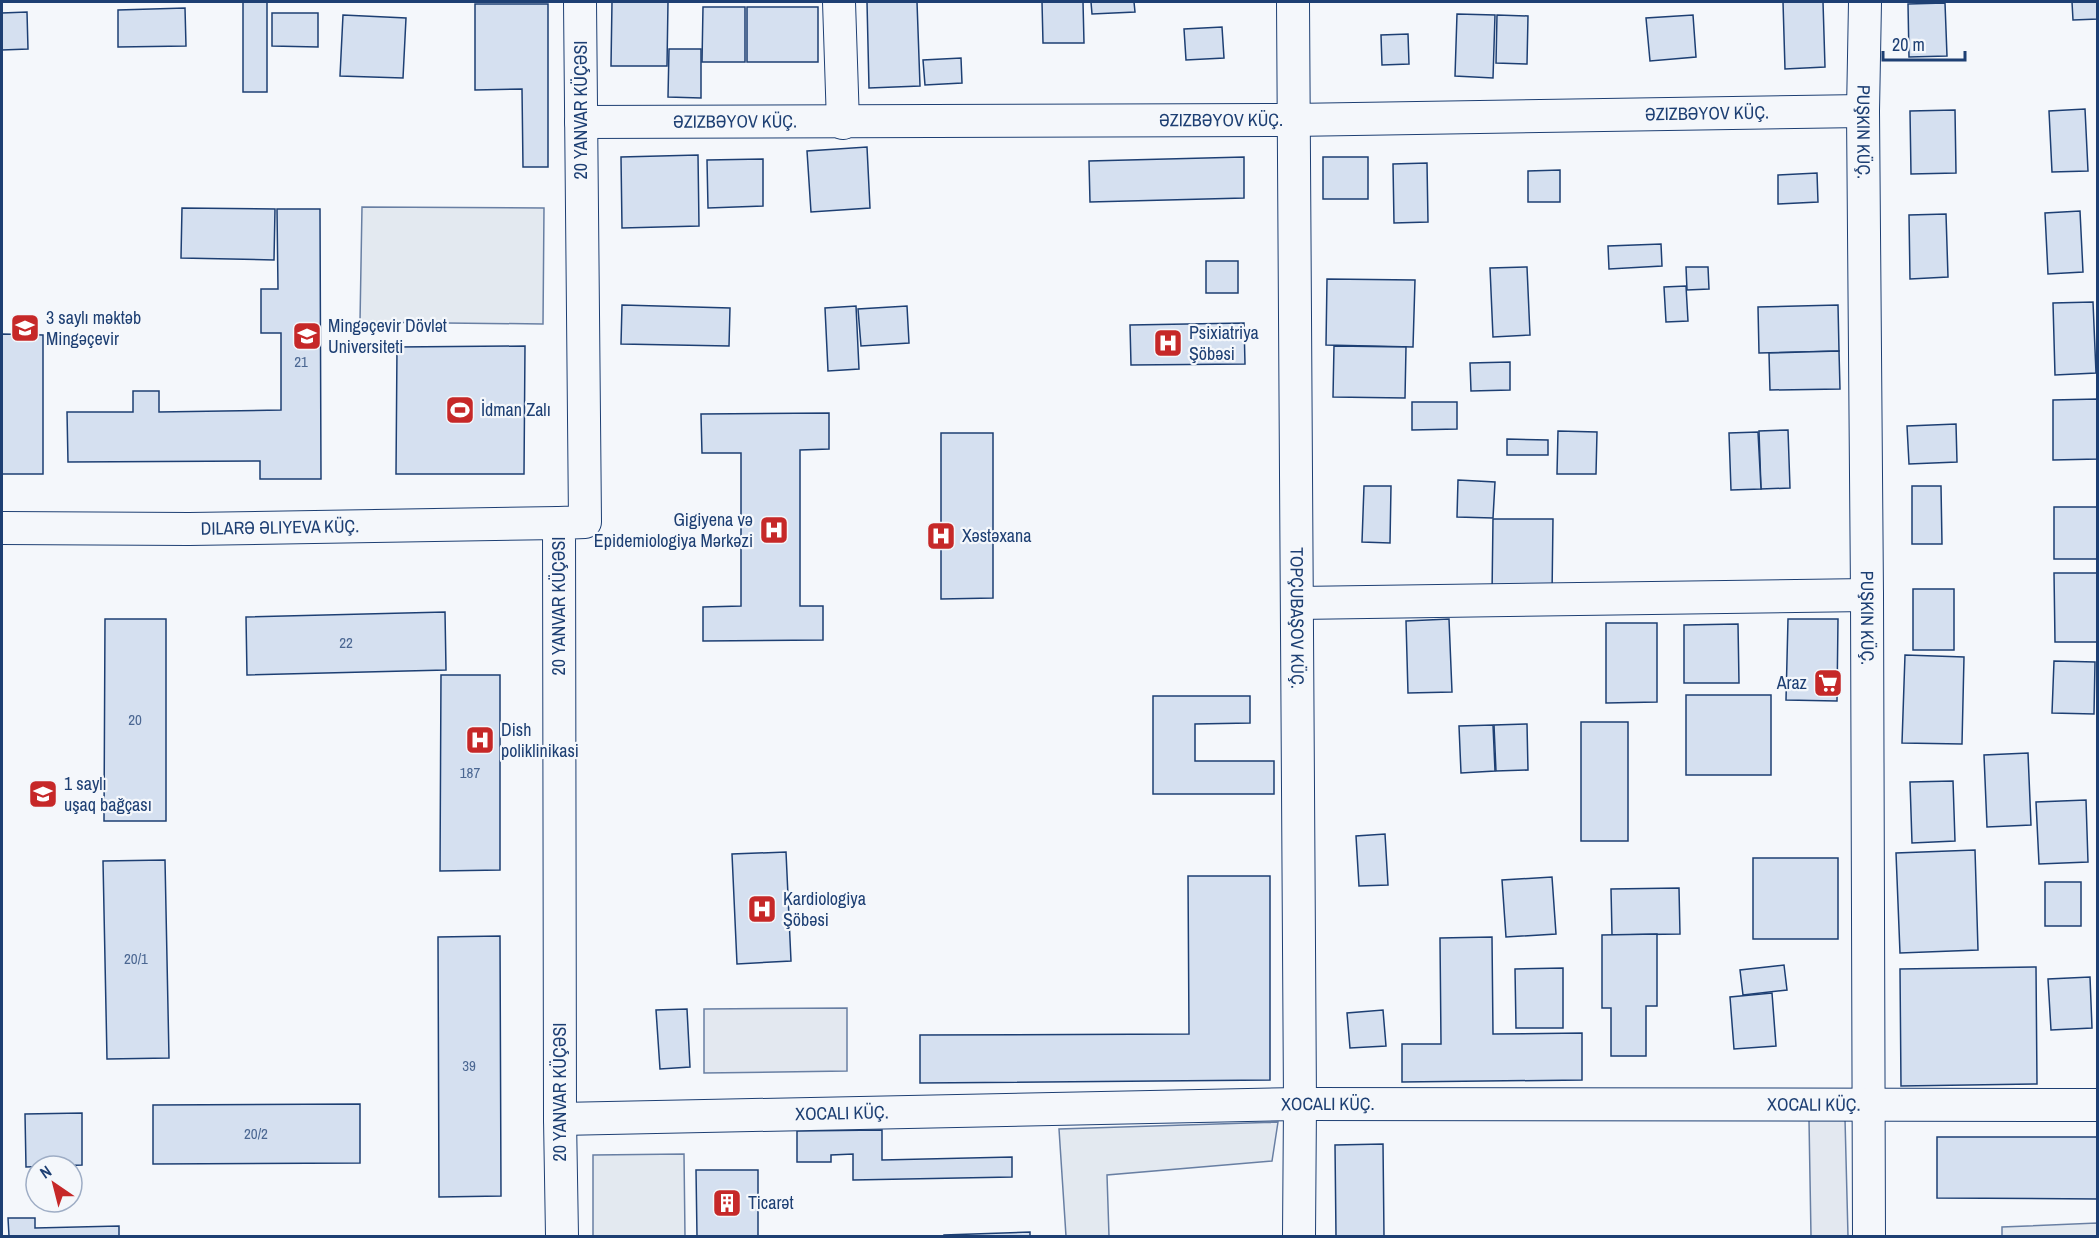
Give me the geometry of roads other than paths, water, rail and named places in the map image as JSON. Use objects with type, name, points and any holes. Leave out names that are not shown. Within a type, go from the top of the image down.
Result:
[{"type":"street","name":"20 YANVAR KÜÇƏSI","points":[[562,1236],[559,523],[585,522],[580,2]]},
{"type":"street","points":[[839,2],[843,123]]},
{"type":"street","name":"TOPÇUBAŞOV KÜÇ.","points":[[1293,2],[1299,1236]]},
{"type":"street","name":"PUŞKIN KÜÇ.","points":[[1865,2],[1863,111],[1869,1236]]},
{"type":"street","name":"ƏZIZBƏYOV KÜÇ.","points":[[581,122],[1292,120],[1863,111]]},
{"type":"street","name":"DILARƏ ƏLIYEVA KÜÇ.","points":[[2,528],[189,529],[559,523]]},
{"type":"street","points":[[1297,603],[1867,595]]},
{"type":"street","points":[[560,1119],[1300,1104],[2097,1105]]},
{"type":"place","name":"3 saylı məktəb Mingəçevir","points":[[25,328]]},
{"type":"place","name":"Mingəçevir Dövlət Universiteti","points":[[307,336]]},
{"type":"place","name":"Psixiatriya Şöbəsi","points":[[1168,343]]},
{"type":"place","name":"İdman Zalı","points":[[460,410]]},
{"type":"place","name":"Gigiyena və Epidemiologiya Mərkəzi","points":[[774,530]]},
{"type":"place","name":"Xəstəxana","points":[[941,536]]},
{"type":"place","name":"Araz","points":[[1828,683]]},
{"type":"place","name":"Dish poliklinikasi","points":[[480,740]]},
{"type":"place","name":"1 saylı uşaq bağçası","points":[[43,794]]},
{"type":"place","name":"Kardiologiya Şöbəsi","points":[[762,909]]},
{"type":"place","name":"Ticarət","points":[[727,1203]]}]
